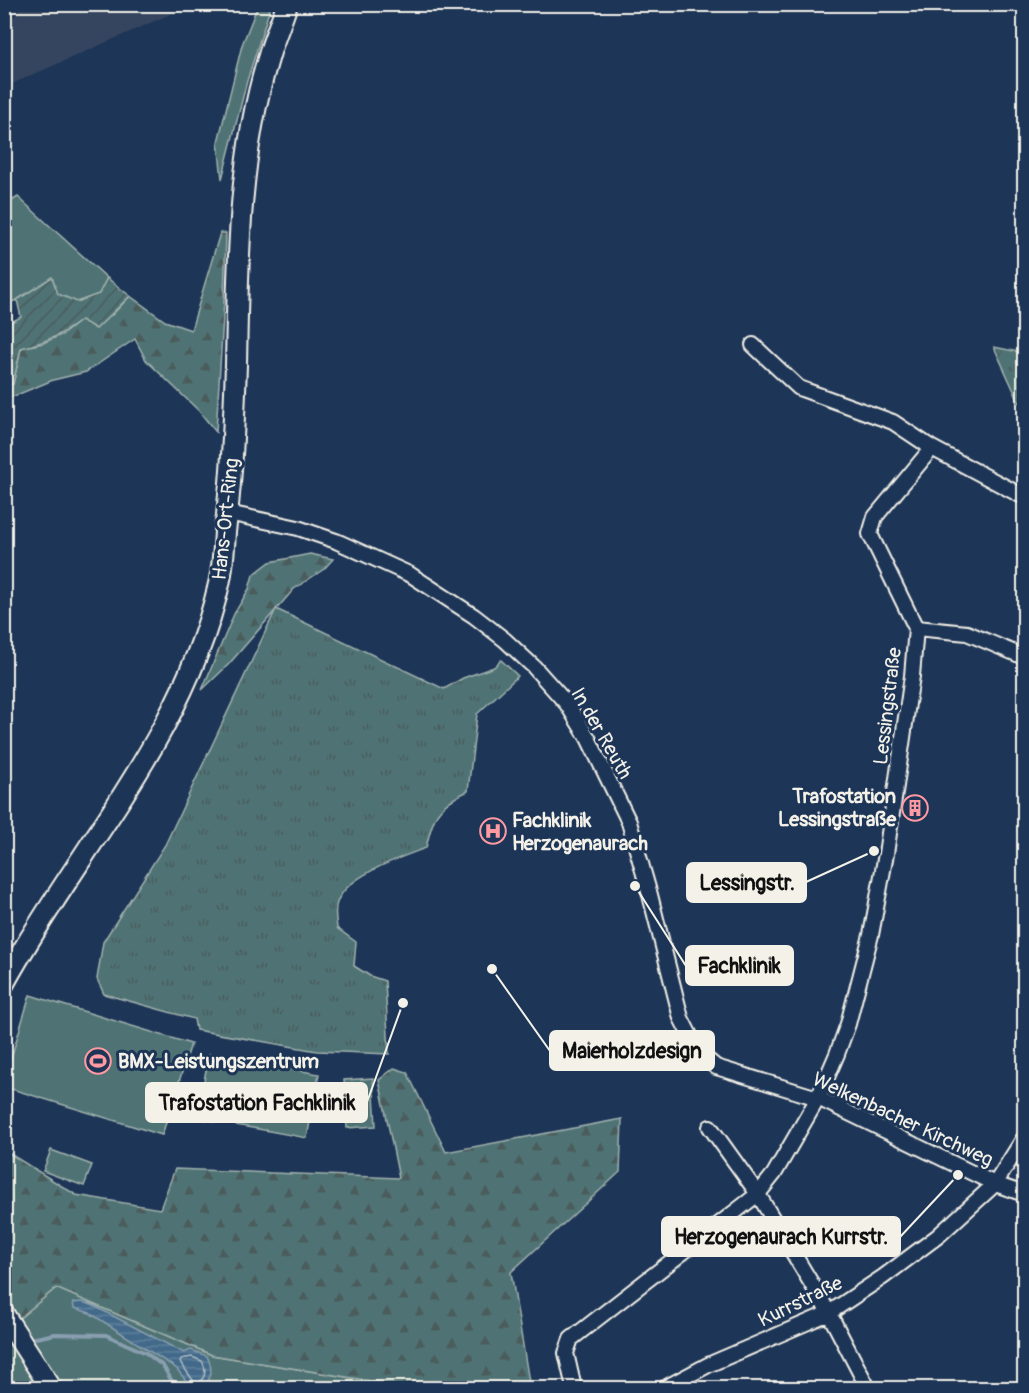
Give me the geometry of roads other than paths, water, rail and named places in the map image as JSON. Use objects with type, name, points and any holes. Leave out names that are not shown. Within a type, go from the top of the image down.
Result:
[{"type":"main road","name":"Hans-Ort-Ring","points":[[4,983],[27,941],[112,816],[145,761],[179,699],[204,642],[220,582],[228,513],[235,410],[241,225],[246,170],[255,114],[268,59],[287,4]]},
{"type":"main road","points":[[4,1315],[49,1386]]},
{"type":"street","points":[[753,345],[799,388],[893,422],[932,448],[1024,497]]},
{"type":"street","name":"Lessingstraße","points":[[574,1389],[566,1353],[571,1339],[758,1194],[774,1174],[818,1098],[848,1024],[871,935],[886,854],[902,748],[916,628],[870,534],[875,517],[932,448]]},
{"type":"street","name":"In der Reuth","points":[[228,513],[298,528],[336,541],[411,575],[505,640],[534,667],[567,704],[588,738],[629,822],[681,1018],[699,1053]]},
{"type":"street","points":[[916,628],[967,633],[1024,657]]},
{"type":"street","name":"Welkenbacher Kirchweg","points":[[699,1053],[716,1067],[818,1098],[996,1184],[1024,1194]]},
{"type":"street","points":[[710,1128],[758,1194],[829,1313],[868,1389]]},
{"type":"street","name":"Kurrstraße","points":[[665,1389],[708,1365],[829,1313],[883,1277],[938,1236],[996,1184],[1024,1138]]},
{"type":"water","points":[[82,1302],[184,1353],[191,1350],[207,1356],[211,1372],[204,1388],[192,1388],[176,1368],[90,1313],[74,1308],[73,1303]]},
{"type":"waterway","points":[[26,1340],[55,1334],[106,1335],[146,1353],[163,1366],[176,1388]]},
{"type":"place","name":"Trafostation Lessingstraße","points":[[915,808]]},
{"type":"place","name":"Fachklinik Herzogenaurach","points":[[493,831]]},
{"type":"place","name":"Lessingstr.","points":[[874,851]]},
{"type":"place","name":"Fachklinik","points":[[635,886]]},
{"type":"place","name":"Maierholzdesign","points":[[492,969]]},
{"type":"place","name":"Trafostation Fachklinik","points":[[403,1003]]},
{"type":"place","name":"BMX-Leistungszentrum","points":[[98,1061]]},
{"type":"place","name":"Herzogenaurach Kurrstr.","points":[[958,1175]]}]
